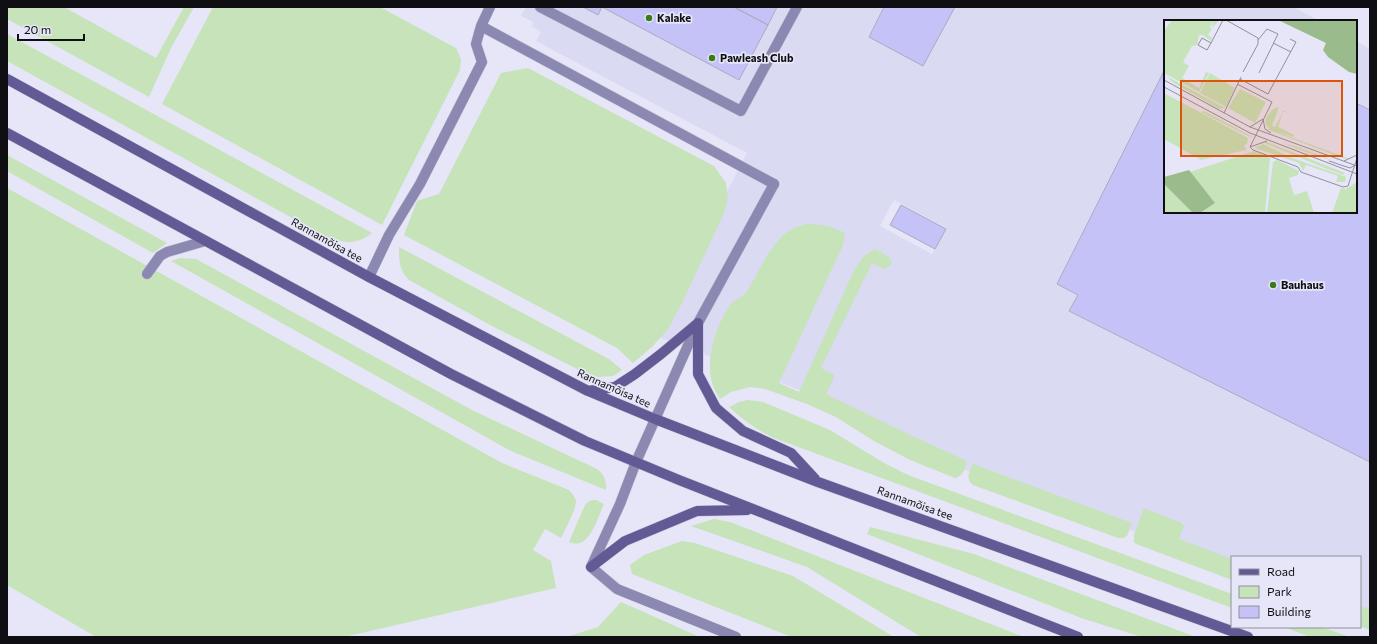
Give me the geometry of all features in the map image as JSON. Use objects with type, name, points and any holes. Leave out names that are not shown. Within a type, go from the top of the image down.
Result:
[{"type":"main road","name":"Rannamõisa tee","points":[[7,78],[369,277],[588,391],[655,419],[818,482],[1248,637]]},
{"type":"main road","points":[[7,133],[451,374],[585,442],[1078,637]]},
{"type":"main road","points":[[588,391],[615,387],[661,354],[698,323]]},
{"type":"main road","points":[[698,323],[698,374],[716,408],[743,431],[791,453],[818,482]]},
{"type":"main road","points":[[591,568],[625,541],[697,511],[753,509]]},
{"type":"street","points":[[369,277],[389,235],[420,184],[482,62],[476,44],[481,26],[490,7]]},
{"type":"street","points":[[540,7],[741,110],[797,7]]},
{"type":"street","points":[[481,26],[774,184],[698,323],[591,568],[617,589],[736,637]]},
{"type":"street","points":[[147,274],[156,261],[167,252],[205,241]]},
{"type":"shaded area","points":[[526,7],[1294,7],[1317,20],[1164,20],[1164,213],[1357,213],[1357,42],[1370,49],[1370,617],[1361,613],[1361,556],[1231,556],[1231,567],[948,464],[808,393],[653,335],[747,153],[536,41],[541,32],[532,26],[533,22],[521,16]],"holes":[[[894,200],[946,228],[932,254],[880,226]]]},
{"type":"green space","points":[[7,7],[64,7],[156,58],[184,7],[194,7],[171,48],[149,97],[7,19]]},
{"type":"green space","points":[[213,7],[380,7],[456,48],[461,59],[460,70],[382,225],[162,104]]},
{"type":"green space","points":[[7,34],[372,233],[355,242],[344,242],[325,236],[7,61]]},
{"type":"green space","points":[[528,68],[714,166],[726,183],[728,198],[723,216],[681,305],[668,329],[652,347],[633,363],[617,348],[404,235],[417,201],[439,194],[501,73]]},
{"type":"green space","points":[[7,155],[167,243],[153,253],[7,171]]},
{"type":"green space","points":[[7,188],[502,463],[569,490],[575,498],[576,505],[561,538],[545,529],[533,550],[551,561],[556,588],[344,637],[96,637],[7,585]]},
{"type":"green space","points":[[806,224],[826,226],[845,233],[843,245],[779,383],[799,392],[854,270],[864,256],[875,249],[889,257],[892,263],[890,266],[883,269],[872,263],[821,368],[834,375],[826,394],[967,461],[964,471],[958,477],[955,478],[910,460],[874,441],[836,417],[807,404],[765,389],[750,387],[731,392],[720,399],[714,389],[710,368],[713,344],[720,322],[731,304],[746,293],[767,256],[779,239],[794,228]]},
{"type":"green space","points":[[399,247],[609,359],[622,370],[613,376],[598,377],[581,371],[492,326],[409,280],[403,273],[400,265]]},
{"type":"green space","points":[[180,258],[196,259],[472,410],[597,469],[602,473],[606,483],[606,490],[511,451],[171,261]]},
{"type":"green space","points":[[748,400],[763,402],[830,430],[884,463],[908,475],[1231,594],[1231,608],[774,438],[750,424],[729,407],[739,402]]},
{"type":"green space","points":[[973,464],[1132,523],[1127,536],[1124,538],[1118,538],[973,485],[968,478]]},
{"type":"green space","points":[[593,500],[604,504],[592,532],[582,542],[576,544],[569,542],[585,505]]},
{"type":"green space","points":[[1144,508],[1182,523],[1184,526],[1179,539],[1231,559],[1231,580],[1136,544],[1134,542],[1134,535]]},
{"type":"green space","points":[[714,519],[730,522],[1024,637],[921,637],[807,567],[691,526]]},
{"type":"green space","points":[[870,527],[974,554],[1196,637],[1142,637],[1084,619],[867,534]]},
{"type":"green space","points":[[682,541],[695,543],[793,576],[894,637],[792,637],[632,574],[630,565],[644,555]]},
{"type":"green space","points":[[621,602],[700,637],[566,637],[598,627]]},
{"type":"green space","points":[[1361,606],[1370,609],[1370,630],[1361,626]]},
{"type":"green space","points":[[1287,628],[1324,628],[1350,637],[1310,637]]},
{"type":"building","points":[[583,7],[602,7],[598,15]]},
{"type":"building","points":[[602,7],[734,7],[768,25],[739,80]]},
{"type":"building","points":[[734,7],[777,7],[768,25]]},
{"type":"building","points":[[884,7],[955,7],[923,66],[869,37]]},
{"type":"building","points":[[1164,71],[1164,213],[1357,213],[1357,104],[1370,110],[1370,462],[1069,311],[1078,295],[1057,284]]},
{"type":"building","points":[[901,205],[946,229],[935,249],[890,225]]},
{"type":"place","name":"Kalake","points":[[649,18]]},
{"type":"place","name":"Pawleash Club","points":[[712,58]]},
{"type":"place","name":"Bauhaus","points":[[1273,285]]}]
